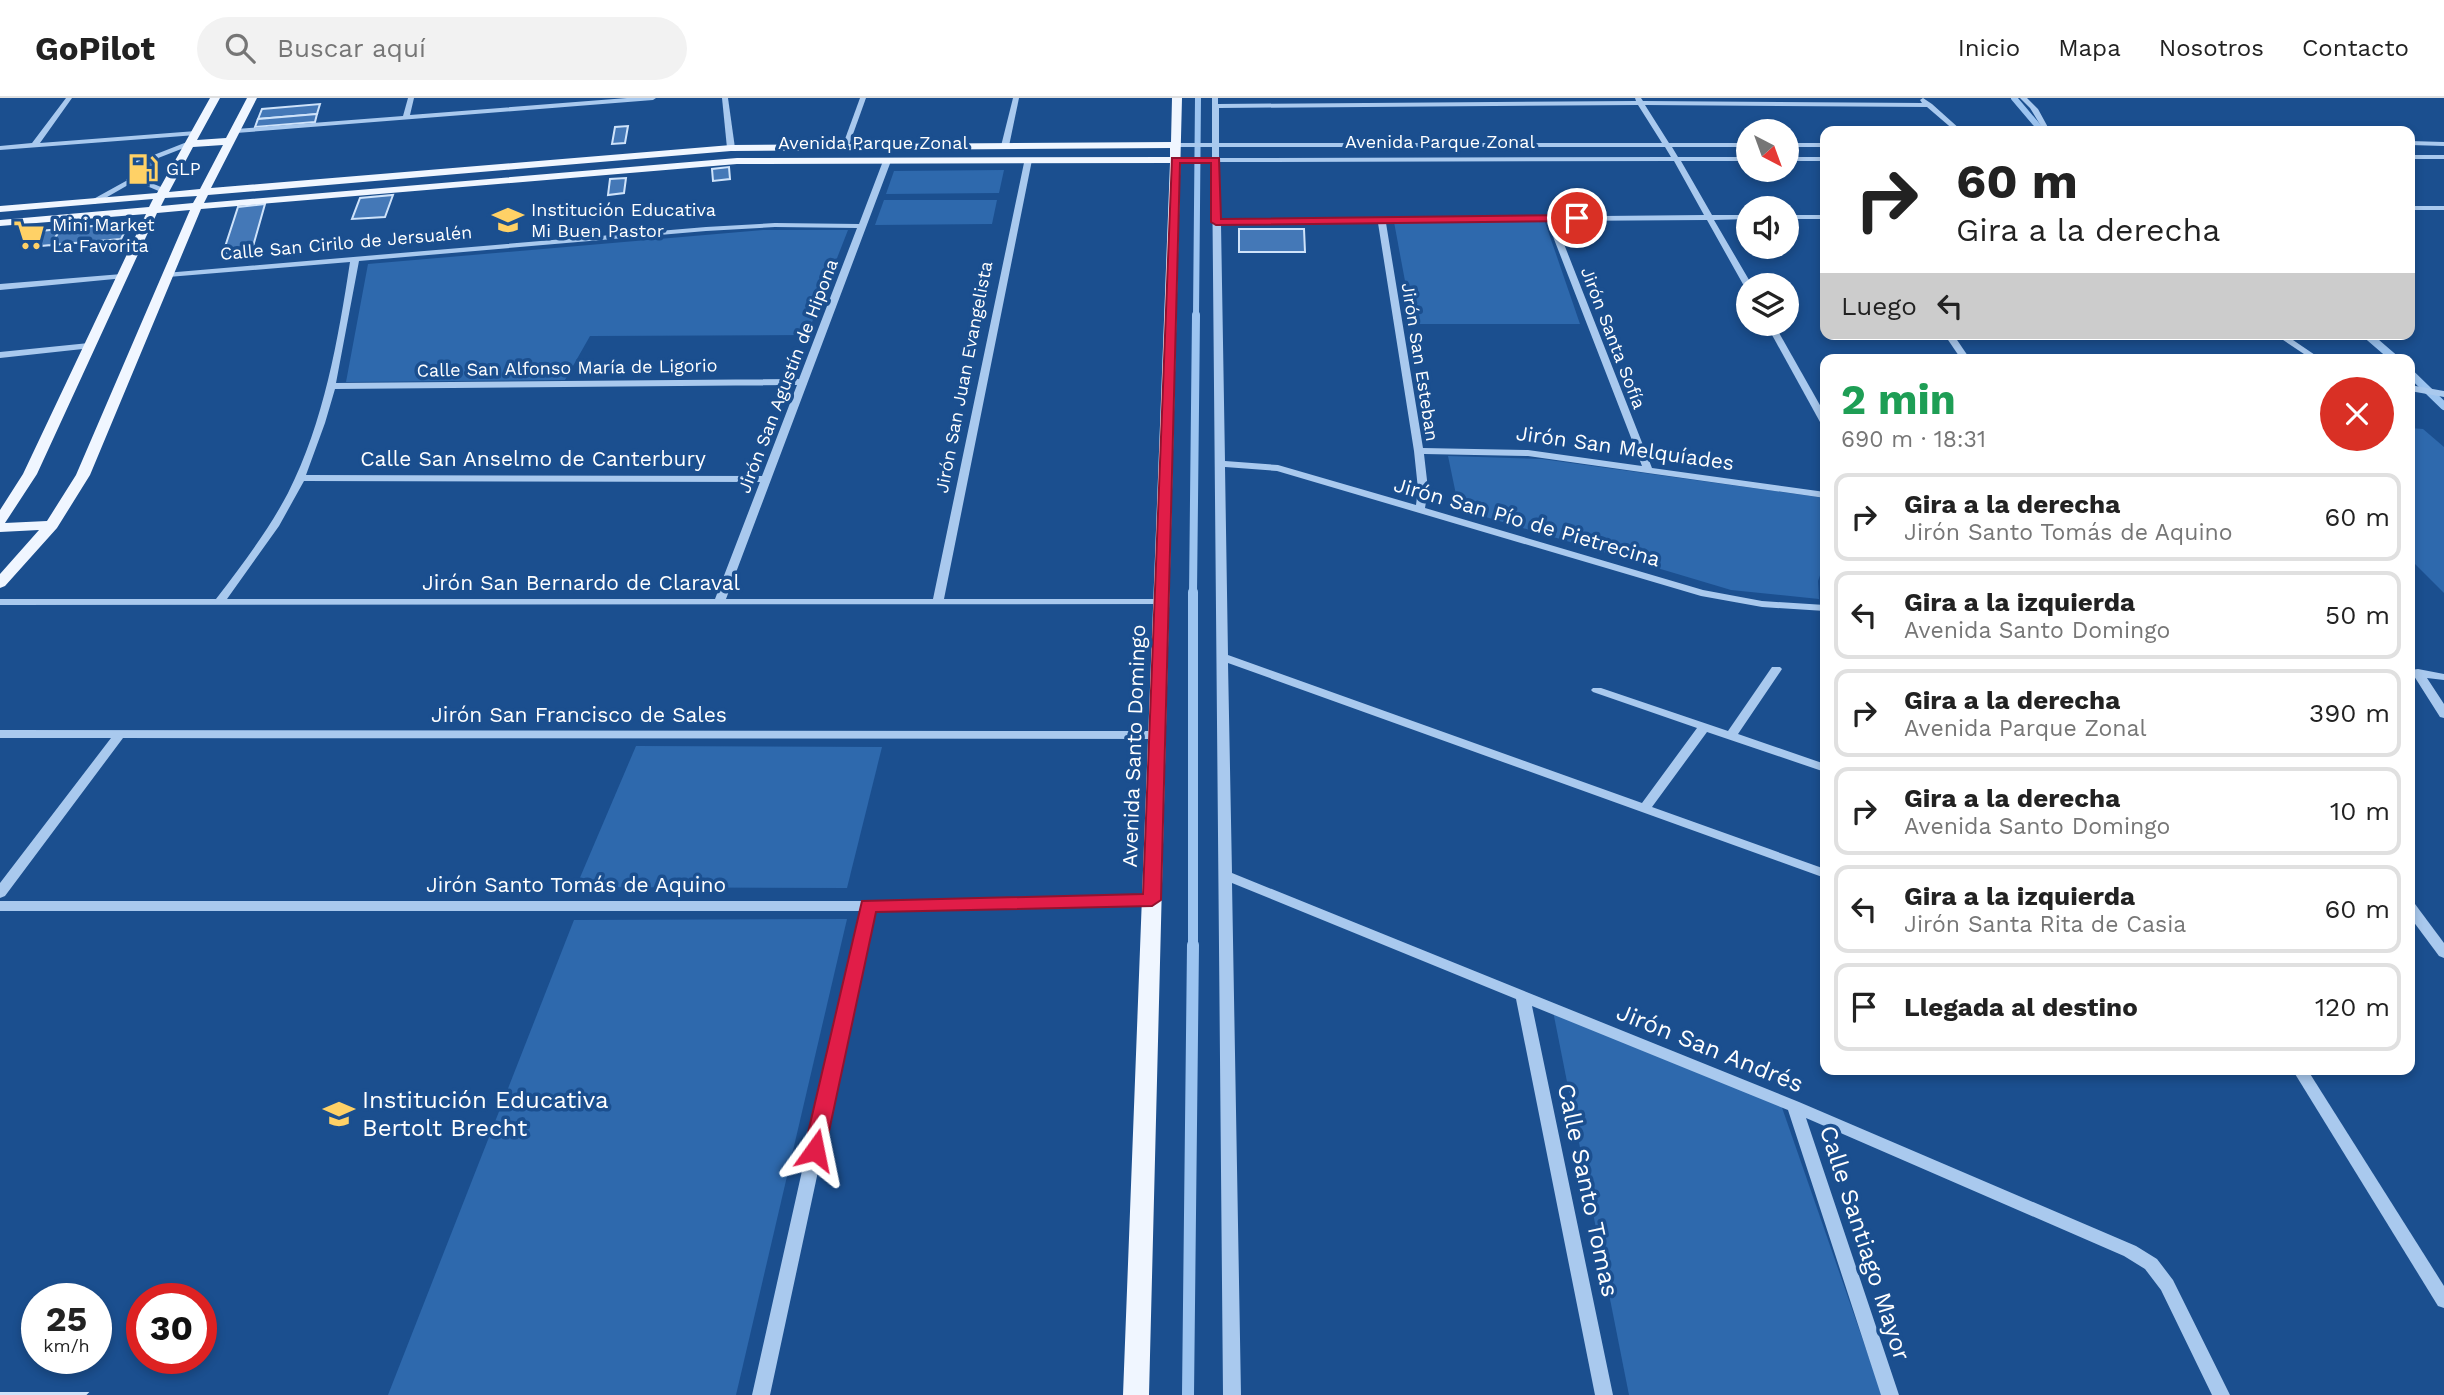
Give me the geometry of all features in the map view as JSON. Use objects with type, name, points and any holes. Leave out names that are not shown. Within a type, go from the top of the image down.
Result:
[{"type":"main road","points":[[0,520],[30,474],[153,210],[215,98]]},
{"type":"main road","points":[[0,583],[52,525],[83,475],[197,206],[252,98]]},
{"type":"main road","name":"Avenida Santo Domingo","points":[[1136,1395],[1177,98]]},
{"type":"main road","points":[[190,144],[230,141]]},
{"type":"main road","name":"Avenida Parque Zonal","points":[[0,209],[163,193],[258,188],[731,148],[1005,146],[1175,153]]},
{"type":"main road","name":"Avenida Parque Zonal","points":[[0,223],[737,161],[1028,160],[1175,153]]},
{"type":"main road","points":[[252,201],[258,188]]},
{"type":"main road","points":[[0,528],[52,525]]},
{"type":"street","points":[[33,146],[69,98]]},
{"type":"street","points":[[406,117],[411,98]]},
{"type":"street","points":[[236,131],[584,100],[653,98]]},
{"type":"street","points":[[725,98],[731,148]]},
{"type":"street","points":[[844,148],[863,98]]},
{"type":"street","points":[[1005,146],[1016,98]]},
{"type":"street","points":[[1920,98],[1953,126]]},
{"type":"street","points":[[2023,98],[2037,109],[2043,126]]},
{"type":"street","points":[[1232,1395],[1215,102],[1639,101],[1930,105]]},
{"type":"street","points":[[1639,101],[1676,159],[1741,273]]},
{"type":"street","points":[[0,148],[196,133]]},
{"type":"street","points":[[145,160],[190,144]]},
{"type":"street","points":[[2415,144],[2440,144],[2444,149]]},
{"type":"street","name":"Avenida Parque Zonal","points":[[1175,153],[1215,145],[1736,145]]},
{"type":"street","points":[[1799,145],[1820,145]]},
{"type":"street","name":"Avenida Parque Zonal","points":[[1175,153],[1216,160],[1736,159]]},
{"type":"street","points":[[2415,158],[2444,157]]},
{"type":"street","points":[[1799,159],[1820,159]]},
{"type":"street","name":"Jirón San Juan Evangelista","points":[[938,602],[1028,160]]},
{"type":"street","name":"Jirón San Agustín de Hipona","points":[[719,602],[887,161]]},
{"type":"street","points":[[92,202],[135,178],[163,193]]},
{"type":"street","points":[[2415,208],[2444,208]]},
{"type":"street","points":[[1216,222],[1736,217]]},
{"type":"street","points":[[1799,217],[1820,217]]},
{"type":"street","name":"Jirón Santa Sofía","points":[[1550,218],[1647,469]]},
{"type":"street","name":"Jirón San Esteban","points":[[1381,219],[1419,452],[1423,489],[1420,511]]},
{"type":"street","name":"Calle San Cirilo de Jersualén","points":[[168,275],[746,226],[862,226]]},
{"type":"street","points":[[219,602],[265,542],[301,478],[332,386],[355,258]]},
{"type":"street","points":[[0,287],[122,276]]},
{"type":"street","points":[[1777,336],[1820,413]]},
{"type":"street","points":[[2288,340],[2310,354]]},
{"type":"street","points":[[0,355],[89,346]]},
{"type":"street","name":"Calle San Alfonso María de Ligorio","points":[[332,386],[803,382]]},
{"type":"street","points":[[2415,389],[2444,394]]},
{"type":"street","name":"Jirón San Melquíades","points":[[1419,452],[1498,451],[1820,494]]},
{"type":"street","name":"Jirón San Pío de Pietrecina","points":[[1220,464],[1278,468],[1701,593],[1762,604],[1820,608]]},
{"type":"street","name":"Calle San Anselmo de Canterbury","points":[[301,478],[765,479]]},
{"type":"street","name":"Jirón San Bernardo de Claraval","points":[[0,602],[1161,602]]},
{"type":"street","points":[[1222,657],[1820,872]]},
{"type":"street","points":[[1730,737],[1776,669]]},
{"type":"street","points":[[2415,672],[2444,677]]},
{"type":"street","points":[[2415,673],[2444,714]]},
{"type":"street","points":[[1597,690],[1820,766]]},
{"type":"street","points":[[1645,808],[1703,727]]},
{"type":"street","name":"Jirón San Francisco de Sales","points":[[0,734],[1157,735]]},
{"type":"street","points":[[0,894],[120,734]]},
{"type":"street","name":"Jirón San Andrés","points":[[1224,875],[1794,1106],[2130,1251],[2151,1264],[2167,1285]]},
{"type":"street","name":"Jirón Santo Tomás de Aquino","points":[[0,906],[868,906],[1152,900]]},
{"type":"street","points":[[761,1395],[868,906]]},
{"type":"street","points":[[2415,914],[2444,953]]},
{"type":"street","name":"Calle Santo Tomas","points":[[1523,996],[1604,1395]]},
{"type":"street","points":[[2303,1075],[2444,1301]]},
{"type":"street","name":"Calle Santiago Mayor","points":[[1794,1106],[1890,1395]]},
{"type":"street","points":[[2167,1285],[2221,1395]]},
{"type":"shaded area","points":[[1004,170],[999,193],[886,194],[894,171]]},
{"type":"shaded area","points":[[884,200],[997,200],[992,224],[875,225]]},
{"type":"shaded area","points":[[1394,222],[1545,222],[1580,324],[1413,324]]},
{"type":"shaded area","points":[[763,230],[848,230],[807,335],[590,336],[565,380],[346,382],[368,264]]},
{"type":"shaded area","points":[[2415,428],[2423,429],[2444,447],[2444,593],[2415,564]]},
{"type":"shaded area","points":[[1448,456],[1542,459],[1820,497],[1819,599],[1731,590],[1459,509]]},
{"type":"shaded area","points":[[636,746],[882,747],[847,888],[576,887]]},
{"type":"shaded area","points":[[847,919],[736,1395],[388,1395],[574,920]]},
{"type":"shaded area","points":[[1553,1011],[1779,1099],[1882,1395],[1629,1395]]},
{"type":"building","points":[[320,104],[317,114],[258,119],[262,109]]},
{"type":"building","points":[[317,114],[315,122],[255,127],[258,119]]},
{"type":"building","points":[[628,126],[625,143],[612,144],[615,127]]},
{"type":"building","name":"GLP","points":[[157,159],[148,177],[128,179],[138,160]]},
{"type":"building","points":[[729,167],[730,179],[713,181],[712,169]]},
{"type":"building","points":[[626,178],[624,193],[608,195],[610,179]]},
{"type":"building","points":[[393,195],[385,217],[352,219],[360,198]]},
{"type":"building","points":[[265,204],[252,250],[223,253],[238,207]]},
{"type":"building","points":[[115,224],[127,227],[121,239],[51,245],[60,229]]},
{"type":"building","points":[[60,229],[51,245],[30,247],[40,231]]},
{"type":"building","points":[[1239,229],[1304,229],[1305,252],[1239,252]]},
{"type":"building","points":[[0,1393],[87,1393],[0,1395]]},
{"type":"waterway","points":[[1196,316],[1198,98]]},
{"type":"waterway","points":[[2014,98],[2038,126]]},
{"type":"waterway","points":[[1193,594],[1196,315]]},
{"type":"waterway","points":[[2373,340],[2389,354]]},
{"type":"waterway","points":[[2415,378],[2444,406]]},
{"type":"waterway","points":[[1193,594],[1193,945]]},
{"type":"waterway","points":[[1188,1395],[1193,945]]},
{"type":"tunnel","points":[[135,178],[145,160]]},
{"type":"place","name":"GLP","points":[[143,169]]},
{"type":"place","name":"Institución Educativa Mi Buen Pastor","points":[[508,220]]},
{"type":"place","name":"Mini Market La Favorita","points":[[29,235]]},
{"type":"place","name":"Institución Educativa Bertolt Brecht","points":[[339,1114]]},
{"type":"route","points":[[815,1150],[868,906],[1152,900],[1175,160],[1216,160],[1216,222],[1577,218]]}]
